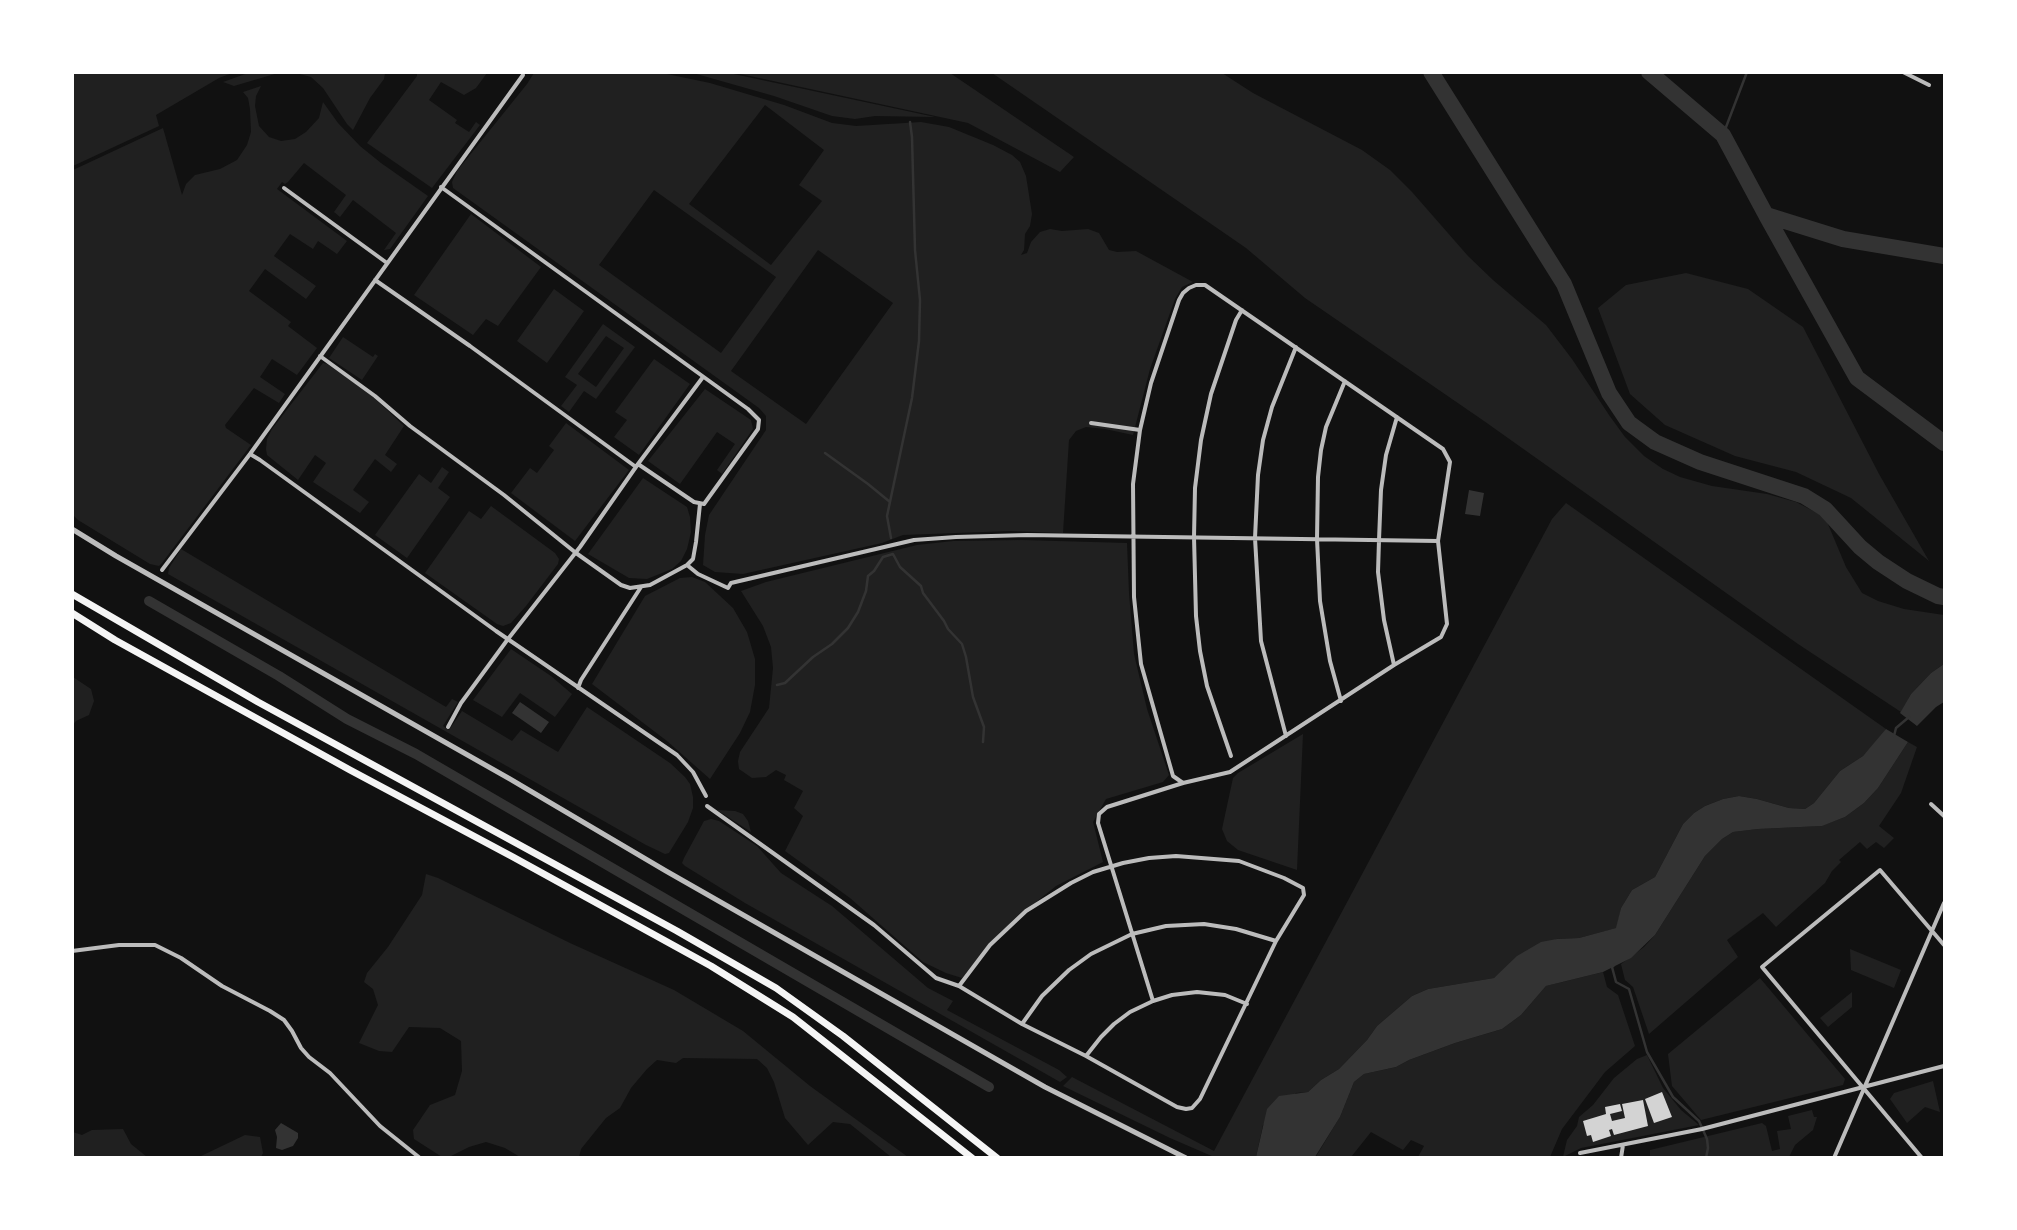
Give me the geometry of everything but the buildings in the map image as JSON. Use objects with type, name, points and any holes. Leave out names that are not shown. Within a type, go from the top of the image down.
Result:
[{"type":"highway","points":[[72,594],[258,702],[677,931],[776,988],[843,1036],[997,1158]]},
{"type":"highway","points":[[72,613],[115,640],[341,765],[513,856],[711,966],[793,1017],[972,1158]]},
{"type":"street","points":[[1902,72],[1929,85]]},
{"type":"street","points":[[162,570],[250,454],[523,75]]},
{"type":"street","points":[[441,187],[748,409],[759,420],[758,429],[708,501],[700,504]]},
{"type":"street","points":[[284,188],[387,263]]},
{"type":"street","points":[[375,280],[637,465],[700,504]]},
{"type":"street","points":[[1153,1001],[1098,822],[1099,814],[1107,807],[1182,783],[1230,772],[1394,665],[1441,637],[1447,624],[1438,541],[1450,462],[1443,449],[1205,285],[1196,285],[1183,292],[1167,332],[1151,383],[1140,430],[1133,484],[1134,597],[1142,664],[1173,776],[1182,783]]},
{"type":"street","points":[[1231,756],[1207,686],[1200,651],[1196,616],[1195,488],[1201,440],[1211,394],[1236,320],[1242,310]]},
{"type":"street","points":[[1286,736],[1261,641],[1255,538],[1258,475],[1263,440],[1272,408],[1296,347]]},
{"type":"street","points":[[320,356],[375,396],[410,426],[504,495],[576,553],[621,585],[630,588],[641,587],[668,576],[687,565],[693,559],[700,504]]},
{"type":"street","points":[[448,728],[461,703],[508,639],[576,553],[637,465],[703,377]]},
{"type":"street","points":[[1341,701],[1330,661],[1320,601],[1317,539],[1318,477],[1321,450],[1326,427],[1345,381]]},
{"type":"street","points":[[1394,665],[1384,620],[1378,572],[1381,490],[1386,455],[1397,417]]},
{"type":"street","points":[[1091,423],[1140,430]]},
{"type":"street","points":[[250,454],[508,639],[677,755],[693,772],[706,796]]},
{"type":"street","points":[[72,529],[116,556],[510,779],[683,881],[1045,1087],[1186,1158]]},
{"type":"street","points":[[687,565],[698,574],[728,588],[731,583],[914,540],[1027,535],[1438,541]]},
{"type":"street","points":[[578,688],[641,587]]},
{"type":"street","points":[[1931,804],[1944,816]]},
{"type":"street","points":[[708,806],[874,925],[936,978],[959,986],[1022,1024],[1086,1056],[1177,1107],[1192,1108],[1200,1099],[1276,941],[1304,894],[1303,888],[1284,878],[1239,861],[1191,855],[1149,858],[1111,866],[1048,895],[1026,911],[990,945],[959,986]]},
{"type":"street","points":[[1922,1158],[1762,967],[1880,870],[1944,946]]},
{"type":"street","points":[[1834,1158],[1944,903]]},
{"type":"street","points":[[1022,1024],[1042,996],[1069,970],[1091,954],[1132,934],[1166,926],[1204,924],[1236,929],[1276,941]]},
{"type":"street","points":[[72,951],[119,945],[154,945],[181,958],[203,974],[242,997],[270,1010],[284,1020],[301,1048],[309,1057],[330,1073],[380,1126],[420,1158]]},
{"type":"street","points":[[1086,1056],[1097,1041],[1114,1024],[1130,1012],[1153,1001],[1172,995],[1197,992],[1225,995],[1247,1004]]},
{"type":"street","points":[[1580,1153],[1702,1129],[1944,1066]]},
{"type":"street","points":[[1621,1158],[1623,1144]]},
{"type":"shaded area","points":[[72,73],[232,73],[219,78],[156,115],[159,126],[73,166]]},
{"type":"shaded area","points":[[248,73],[278,73],[234,86],[223,82]]},
{"type":"shaded area","points":[[296,73],[385,73],[384,79],[370,98],[353,130],[323,88],[311,77]]},
{"type":"shaded area","points":[[417,73],[487,73],[476,88],[464,95],[441,82],[429,100],[457,120],[455,123],[469,132],[476,122],[480,125],[432,188],[367,143],[417,76]]},
{"type":"shaded area","points":[[534,73],[662,73],[710,83],[784,105],[832,123],[856,126],[921,122],[949,127],[1012,155],[1020,162],[1026,176],[1032,214],[1030,226],[1025,234],[1024,250],[1021,255],[1027,253],[1031,242],[1040,232],[1050,229],[1062,231],[1088,229],[1099,233],[1109,250],[1117,252],[1136,251],[1193,282],[1182,287],[1175,299],[1150,369],[1133,435],[1086,427],[1076,431],[1069,440],[1063,533],[1010,531],[903,535],[882,543],[743,574],[715,572],[703,565],[705,535],[709,515],[766,430],[766,416],[759,408],[453,188],[452,182],[457,171]],"holes":[[[765,105],[824,150],[799,185],[822,201],[771,265],[689,204]],[[654,190],[776,277],[721,353],[599,265]],[[818,250],[893,303],[806,424],[731,371]]]},
{"type":"shaded area","points":[[693,73],[729,73],[935,117],[875,116],[855,119],[832,116],[774,96]]},
{"type":"shaded area","points":[[736,73],[950,73],[1074,157],[1060,172],[968,123]]},
{"type":"shaded area","points":[[992,73],[1222,73],[1253,93],[1362,150],[1390,170],[1412,192],[1468,256],[1546,325],[1572,359],[1625,437],[1644,456],[1663,469],[1680,477],[1712,486],[1767,494],[1796,502],[1825,517],[1846,567],[1862,593],[1878,601],[1904,609],[1944,615],[1944,664],[1931,673],[1911,694],[1901,712],[1798,644],[1484,421],[1305,298],[1246,248]]},
{"type":"shaded area","points":[[261,86],[256,96],[255,106],[259,126],[269,137],[281,141],[295,139],[306,132],[319,118],[323,102],[338,123],[360,146],[428,196],[390,249],[384,250],[396,233],[353,200],[340,217],[334,212],[346,195],[304,163],[288,182],[285,184],[282,182],[277,189],[347,241],[337,254],[318,241],[313,249],[290,234],[274,256],[316,286],[306,299],[265,269],[249,291],[291,322],[288,326],[317,348],[297,375],[272,359],[260,377],[285,394],[279,403],[254,388],[225,425],[226,428],[251,445],[162,563],[159,566],[150,564],[78,520],[73,515],[73,170],[163,128],[182,195],[186,184],[195,175],[220,169],[237,160],[247,145],[251,132],[248,98],[243,92]]},
{"type":"shaded area","points":[[471,214],[541,267],[498,326],[486,319],[473,335],[414,295]]},
{"type":"shaded area","points":[[1686,273],[1748,289],[1803,327],[1879,474],[1929,561],[1851,498],[1796,472],[1735,456],[1665,425],[1630,394],[1598,308],[1626,285]]},
{"type":"shaded area","points":[[554,289],[584,311],[547,363],[517,341]]},
{"type":"shaded area","points":[[603,324],[635,347],[596,399],[584,391],[569,412],[561,406],[577,385],[565,377]],"holes":[[[606,336],[624,348],[596,387],[578,374]]]},
{"type":"shaded area","points":[[343,337],[373,357],[375,354],[378,356],[362,380],[329,358]]},
{"type":"shaded area","points":[[654,359],[690,384],[639,455],[614,437],[627,420],[615,412]]},
{"type":"shaded area","points":[[323,363],[368,392],[404,426],[385,455],[397,464],[391,472],[375,459],[353,490],[369,502],[360,513],[313,482],[326,463],[315,455],[298,480],[267,455],[267,439],[272,429]]},
{"type":"shaded area","points":[[705,389],[751,420],[753,429],[722,474],[717,470],[735,444],[717,432],[680,484],[648,461]]},
{"type":"shaded area","points":[[566,423],[629,470],[575,541],[511,493],[530,468],[537,473],[554,450],[549,446]]},
{"type":"shaded area","points":[[442,467],[449,472],[438,488],[450,497],[407,558],[375,535],[419,474],[431,483]]},
{"type":"shaded area","points":[[643,478],[687,507],[691,532],[687,549],[681,561],[672,569],[647,579],[629,578],[588,554]]},
{"type":"shaded area","points":[[1469,490],[1484,493],[1480,516],[1465,514]]},
{"type":"shaded area","points":[[1566,503],[1886,729],[1883,735],[1863,756],[1840,771],[1814,803],[1805,809],[1789,808],[1739,796],[1723,799],[1705,806],[1694,813],[1683,824],[1655,877],[1632,890],[1621,908],[1617,928],[1579,938],[1557,939],[1504,970],[1494,978],[1428,989],[1412,996],[1377,1026],[1367,1040],[1339,1069],[1321,1080],[1308,1092],[1296,1093],[1263,1125],[1256,1157],[1214,1157],[1170,1138],[1063,1086],[1072,1077],[1214,1151],[1552,519]]},
{"type":"shaded area","points":[[491,506],[555,553],[559,559],[558,564],[526,606],[511,623],[503,626],[497,624],[425,573],[469,511],[481,519]]},
{"type":"shaded area","points":[[1022,540],[1127,543],[1134,654],[1147,709],[1169,775],[1163,782],[1106,799],[1093,822],[1103,862],[1056,886],[1030,907],[997,936],[962,978],[923,962],[850,898],[785,851],[803,816],[794,808],[803,791],[784,780],[786,775],[776,770],[766,777],[752,778],[739,769],[740,752],[769,708],[773,668],[771,647],[763,626],[741,591],[766,582],[917,545],[953,541]]},
{"type":"shaded area","points":[[181,549],[446,707],[452,699],[458,702],[443,726],[449,730],[462,711],[512,741],[521,730],[558,752],[587,707],[670,763],[685,777],[690,784],[693,797],[693,808],[688,822],[669,853],[665,854],[646,845],[168,574],[169,568]]},
{"type":"shaded area","points":[[692,577],[705,582],[733,608],[747,632],[755,659],[755,685],[750,712],[740,733],[710,779],[667,741],[592,684],[645,596],[680,578]]},
{"type":"shaded area","points":[[511,649],[551,676],[572,694],[555,717],[520,693],[502,717],[473,700]]},
{"type":"shaded area","points":[[1944,664],[1944,702],[1936,707],[1917,726],[1900,713],[1911,694],[1931,673]]},
{"type":"shaded area","points":[[73,677],[91,689],[94,701],[89,715],[76,721],[73,725]]},
{"type":"shaded area","points":[[520,702],[549,722],[541,733],[512,713]]},
{"type":"shaded area","points":[[1886,729],[1908,742],[1878,788],[1864,803],[1845,817],[1822,826],[1733,832],[1722,839],[1705,856],[1655,935],[1631,958],[1603,972],[1546,986],[1521,1015],[1502,1029],[1455,1043],[1409,1060],[1396,1067],[1364,1074],[1354,1082],[1340,1117],[1315,1157],[1256,1157],[1267,1109],[1279,1096],[1308,1092],[1321,1080],[1339,1069],[1367,1040],[1377,1026],[1412,996],[1428,989],[1494,978],[1517,956],[1541,942],[1579,938],[1616,928],[1621,908],[1632,890],[1655,877],[1683,824],[1694,813],[1705,806],[1723,799],[1739,796],[1789,808],[1805,809],[1814,803],[1840,771],[1863,756]]},
{"type":"shaded area","points":[[1303,734],[1297,870],[1238,850],[1227,841],[1222,829],[1233,778],[1238,773]]},
{"type":"shaded area","points":[[1908,742],[1917,747],[1901,793],[1879,826],[1894,838],[1884,848],[1876,842],[1867,849],[1860,842],[1839,860],[1841,862],[1832,871],[1825,883],[1776,927],[1763,913],[1727,940],[1738,957],[1649,1034],[1633,987],[1625,980],[1621,964],[1644,947],[1655,935],[1705,856],[1722,839],[1733,832],[1821,826],[1845,817],[1864,803],[1878,788]]},
{"type":"shaded area","points":[[717,810],[735,811],[743,814],[748,821],[751,832]]},
{"type":"shaded area","points":[[711,819],[719,821],[757,846],[781,873],[832,906],[928,988],[953,1001],[947,1010],[1059,1070],[1067,1077],[1060,1082],[745,903],[685,866],[682,863],[684,858],[704,821]]},
{"type":"shaded area","points":[[426,874],[674,990],[743,1031],[810,1086],[908,1157],[891,1157],[850,1124],[833,1122],[808,1145],[785,1118],[774,1082],[767,1068],[757,1059],[683,1058],[676,1063],[657,1060],[647,1069],[631,1088],[620,1108],[606,1118],[581,1149],[579,1157],[520,1157],[505,1148],[486,1142],[469,1147],[449,1157],[442,1157],[414,1139],[413,1130],[430,1105],[455,1095],[462,1071],[461,1041],[440,1028],[409,1027],[392,1052],[379,1051],[359,1043],[378,1005],[373,989],[364,982],[367,973],[388,947],[422,895]]},
{"type":"shaded area","points":[[1850,949],[1901,970],[1894,988],[1851,970]]},
{"type":"shaded area","points":[[1603,972],[1607,987],[1618,995],[1635,1046],[1605,1072],[1562,1129],[1550,1157],[1418,1157],[1424,1146],[1411,1140],[1403,1150],[1371,1132],[1351,1157],[1315,1158],[1340,1117],[1354,1082],[1364,1074],[1396,1067],[1409,1060],[1455,1043],[1502,1029],[1521,1015],[1546,986]]},
{"type":"shaded area","points":[[1760,978],[1845,1079],[1843,1085],[1701,1120],[1672,1086],[1668,1054]]},
{"type":"shaded area","points":[[1852,992],[1852,1007],[1828,1027],[1820,1018]]},
{"type":"shaded area","points":[[1647,1055],[1663,1088],[1681,1110],[1699,1125],[1581,1148],[1563,1157],[1567,1140],[1577,1126],[1579,1117],[1593,1105],[1614,1078],[1637,1059]]},
{"type":"shaded area","points":[[1933,1081],[1940,1112],[1925,1107],[1907,1123],[1890,1099],[1894,1093]]},
{"type":"shaded area","points":[[1812,1110],[1814,1117],[1817,1117],[1813,1130],[1795,1145],[1789,1157],[1650,1157],[1650,1150],[1762,1123],[1766,1126],[1772,1151],[1780,1149],[1777,1131],[1791,1129],[1788,1116]]},
{"type":"shaded area","points":[[281,1123],[298,1133],[298,1138],[293,1146],[282,1150],[276,1148],[277,1137],[275,1130]]},
{"type":"shaded area","points":[[123,1129],[131,1144],[147,1157],[73,1157],[73,1132],[82,1135],[92,1130]]},
{"type":"shaded area","points":[[245,1135],[260,1137],[263,1153],[261,1157],[199,1157]]},
{"type":"waterway","points":[[1431,72],[1564,284],[1609,393],[1629,423],[1655,442],[1700,462],[1804,496],[1825,509],[1860,547],[1878,562],[1907,581],[1944,597]]},
{"type":"waterway","points":[[1649,72],[1723,135],[1766,215],[1843,239],[1944,256]]},
{"type":"waterway","points":[[1723,135],[1747,72]]},
{"type":"waterway","points":[[891,538],[887,516],[912,398],[919,341],[920,300],[915,250],[910,122]]},
{"type":"waterway","points":[[1766,215],[1857,378],[1944,443]]},
{"type":"waterway","points":[[825,453],[890,502]]},
{"type":"waterway","points":[[777,685],[785,683],[813,657],[832,644],[848,628],[858,612],[866,591],[868,576],[874,571],[883,557],[893,554],[900,567],[921,586],[923,593],[948,629],[962,644],[973,697],[984,727],[983,742]]},
{"type":"waterway","points":[[149,601],[279,676],[347,719],[416,754],[989,1087]]},
{"type":"waterway","points":[[1894,736],[1896,728],[1909,717]]},
{"type":"waterway","points":[[1614,965],[1612,967],[1616,982],[1629,989],[1647,1052],[1673,1097],[1699,1121],[1707,1139],[1706,1158]]}]
